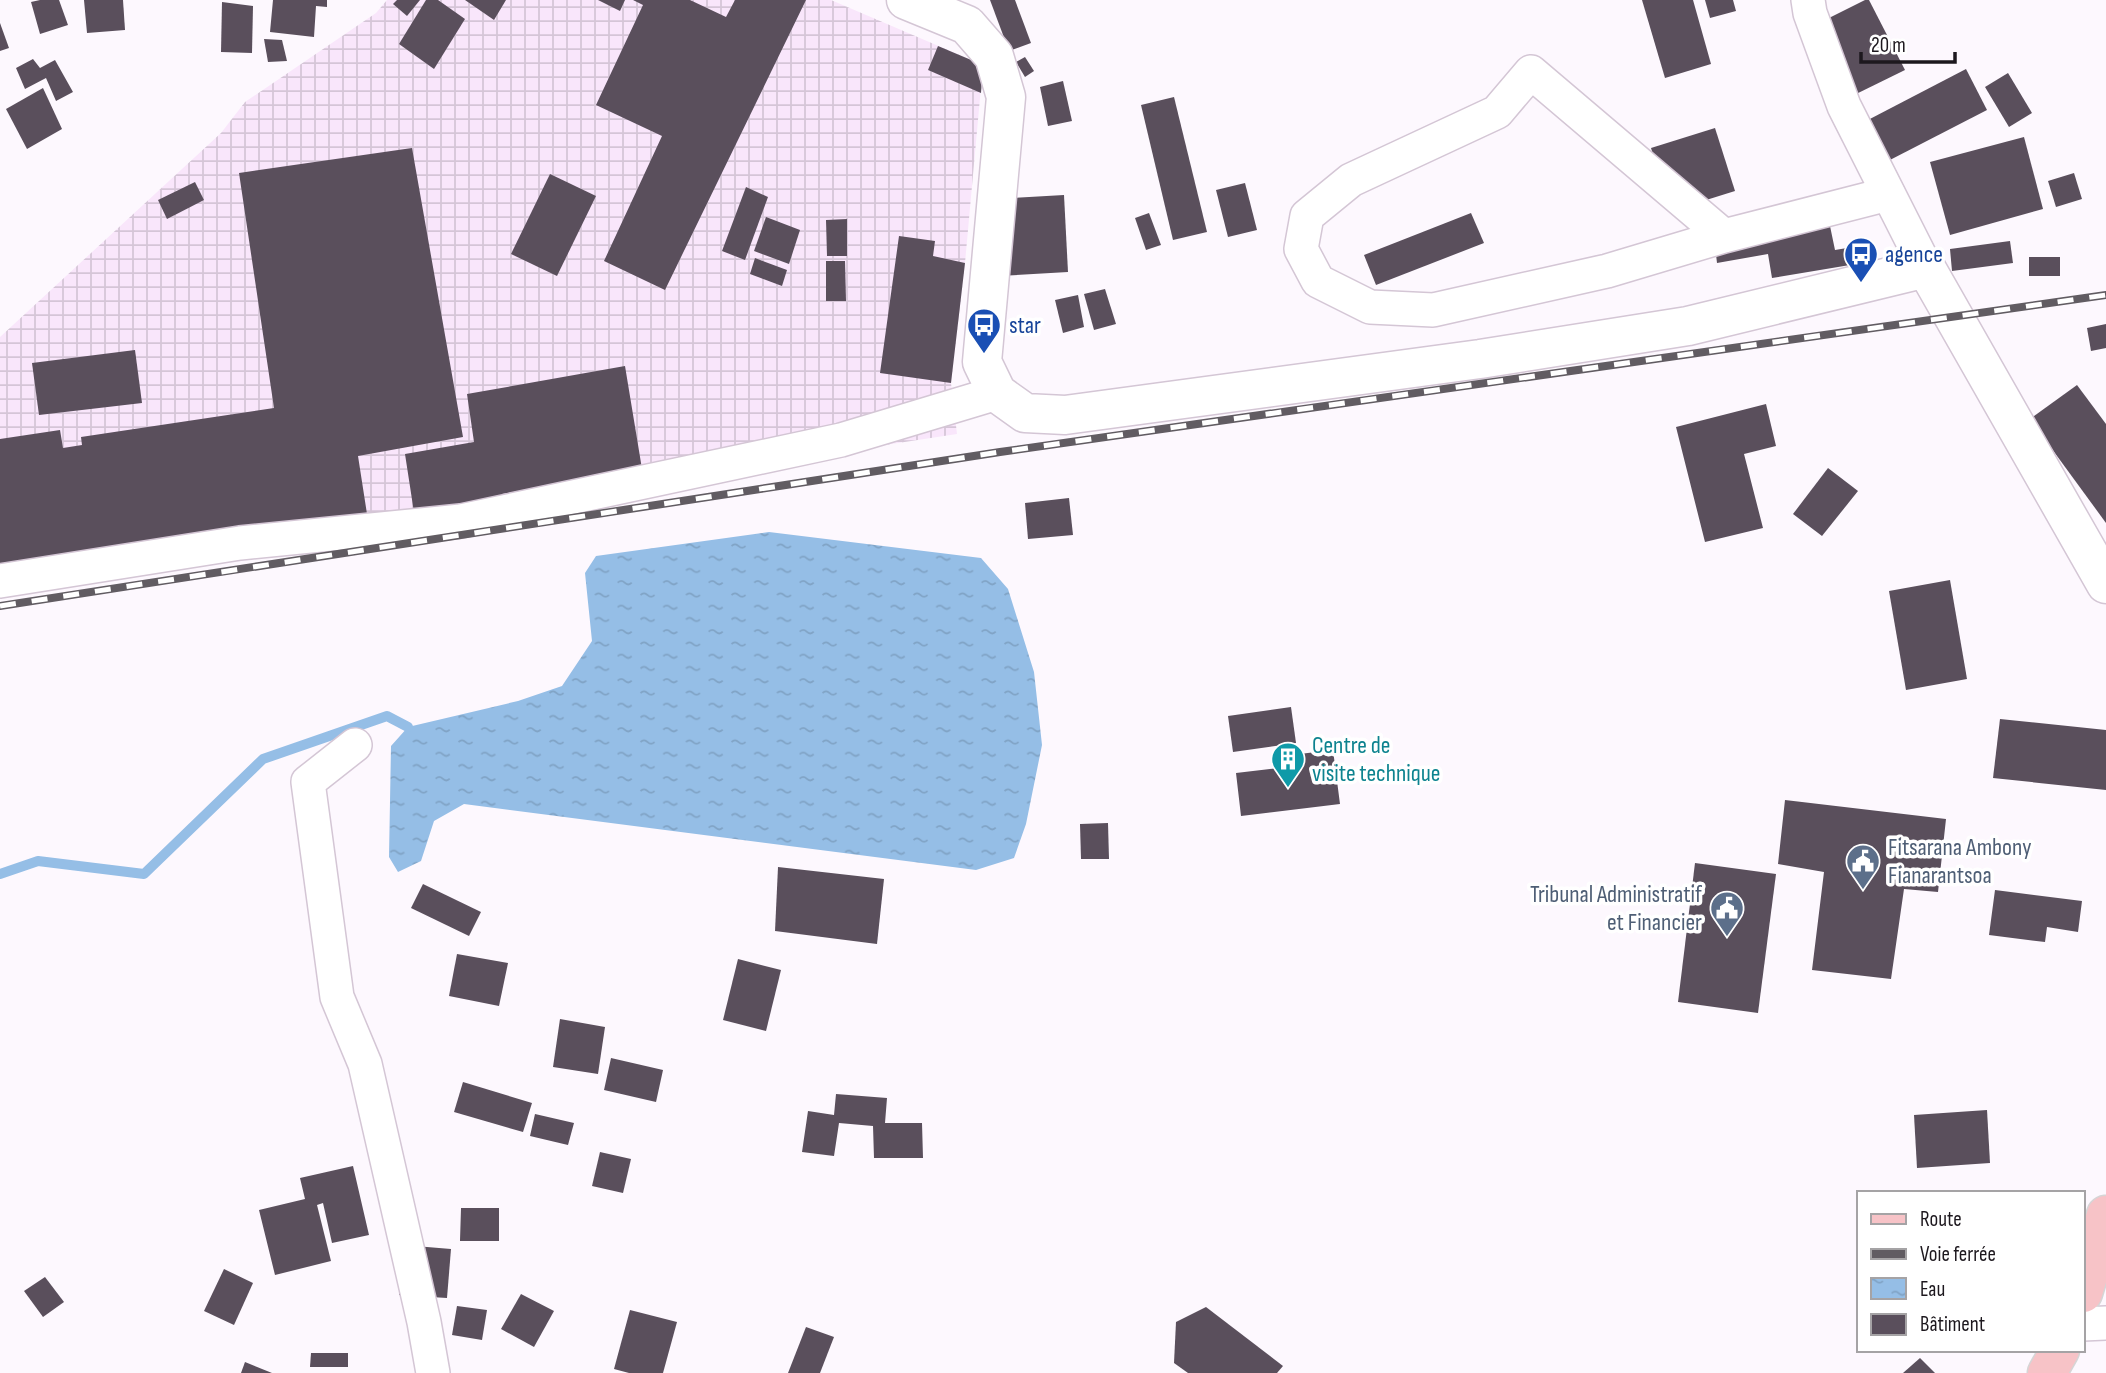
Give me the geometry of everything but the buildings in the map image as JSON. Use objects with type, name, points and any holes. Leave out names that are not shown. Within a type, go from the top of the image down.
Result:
[{"type":"main road","points":[[2085,1286],[2106,1215]]},
{"type":"main road","points":[[2047,1373],[2059,1352]]},
{"type":"street","points":[[906,0],[967,25],[994,56],[1006,97],[982,362],[997,393],[1025,413],[1065,415],[1425,367],[1688,326],[1926,268]]},
{"type":"street","points":[[1813,4],[1844,106],[1888,194],[1926,268],[2106,584]]},
{"type":"street","points":[[1724,236],[1531,72],[1497,112],[1351,180],[1307,216],[1301,249],[1318,281],[1370,307],[1433,310],[1607,271],[1724,236],[1888,194]]},
{"type":"street","points":[[0,580],[240,543],[461,521],[841,440],[997,393]]},
{"type":"street","points":[[355,745],[308,782],[337,996],[365,1064],[424,1322],[433,1373]]},
{"type":"street","points":[[2085,1324],[2106,1323]]},
{"type":"shaded area","points":[[387,0],[831,0],[983,65],[951,383],[957,434],[0,576],[0,337],[221,133],[245,102],[376,13]]},
{"type":"water","points":[[769,532],[981,558],[1008,589],[1034,672],[1042,745],[1026,824],[1014,858],[976,870],[464,804],[434,821],[421,861],[398,872],[389,857],[391,746],[408,727],[518,701],[562,686],[592,641],[585,573],[596,556]]},
{"type":"waterway","points":[[0,874],[38,861],[144,874],[263,759],[387,716],[408,727]]},
{"type":"railway","points":[[0,606],[1000,452],[2106,295]]},
{"type":"place","name":"agence","points":[[1861,284]]},
{"type":"place","name":"star","points":[[984,355]]},
{"type":"place","name":"Centre de visite technique","points":[[1288,789]]},
{"type":"place","name":"Fitsarana Ambony Fianarantsoa","points":[[1863,891]]},
{"type":"place","name":"Tribunal Administratif et Financier","points":[[1727,938]]}]
